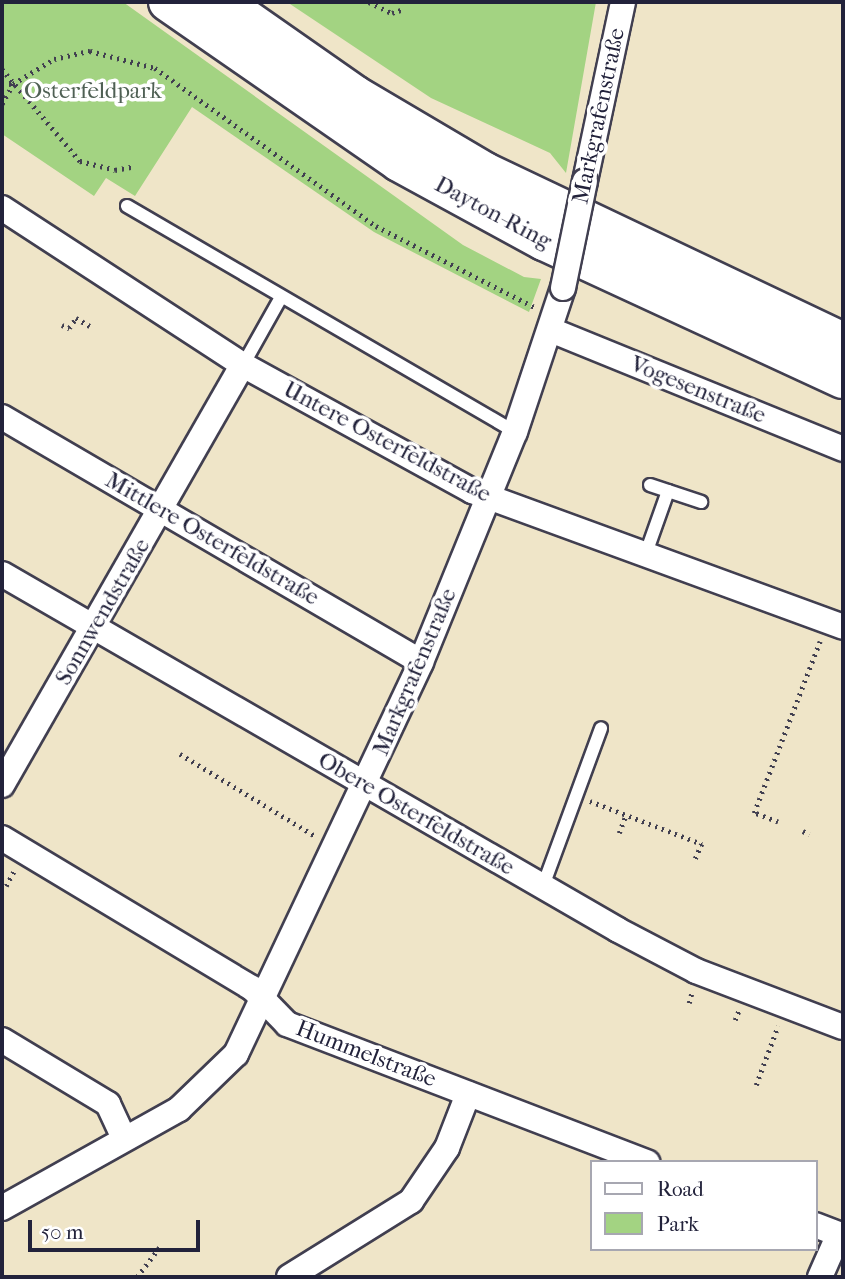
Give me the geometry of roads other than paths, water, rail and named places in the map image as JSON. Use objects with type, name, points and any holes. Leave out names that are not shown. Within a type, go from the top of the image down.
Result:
[{"type":"highway","name":"Dayton-Ring","points":[[168,2],[399,162],[663,297],[843,379]]},
{"type":"highway","name":"Dayton-Ring","points":[[222,2],[417,134],[558,210],[843,342]]},
{"type":"highway","points":[[558,210],[730,266],[843,313]]},
{"type":"highway","points":[[663,297],[843,401]]},
{"type":"street","name":"Markgrafenstraße","points":[[2,1208],[123,1136],[179,1109],[219,1075],[264,1001],[338,849],[421,662],[516,432],[555,325],[623,2]]},
{"type":"street","name":"Untere Osterfeldstraße","points":[[2,208],[243,365],[488,498],[835,624]]},
{"type":"street","name":"Vogesenstraße","points":[[555,325],[843,449]]},
{"type":"street","name":"Sonnwendstraße","points":[[2,785],[94,629],[243,365]]},
{"type":"street","name":"Mittlere Osterfeldstraße","points":[[2,417],[421,662]]},
{"type":"street","name":"Obere Osterfeldstraße","points":[[2,574],[367,786],[696,971],[843,1027]]},
{"type":"street","name":"Hummelstraße","points":[[2,838],[264,1001],[287,1024],[642,1160]]},
{"type":"street","points":[[2,1040],[108,1104],[123,1136]]},
{"type":"street","points":[[289,1277],[411,1201],[447,1148],[468,1094]]},
{"type":"street","points":[[817,1226],[841,1235],[820,1277]]},
{"type":"lane","points":[[127,206],[280,299],[516,432]]},
{"type":"lane","points":[[243,365],[280,299]]},
{"type":"lane","points":[[650,485],[702,502]]},
{"type":"lane","points":[[645,556],[668,491]]},
{"type":"lane","points":[[543,886],[601,728]]},
{"type":"park label","name":"Osterfeldpark","points":[[93,91]]}]
